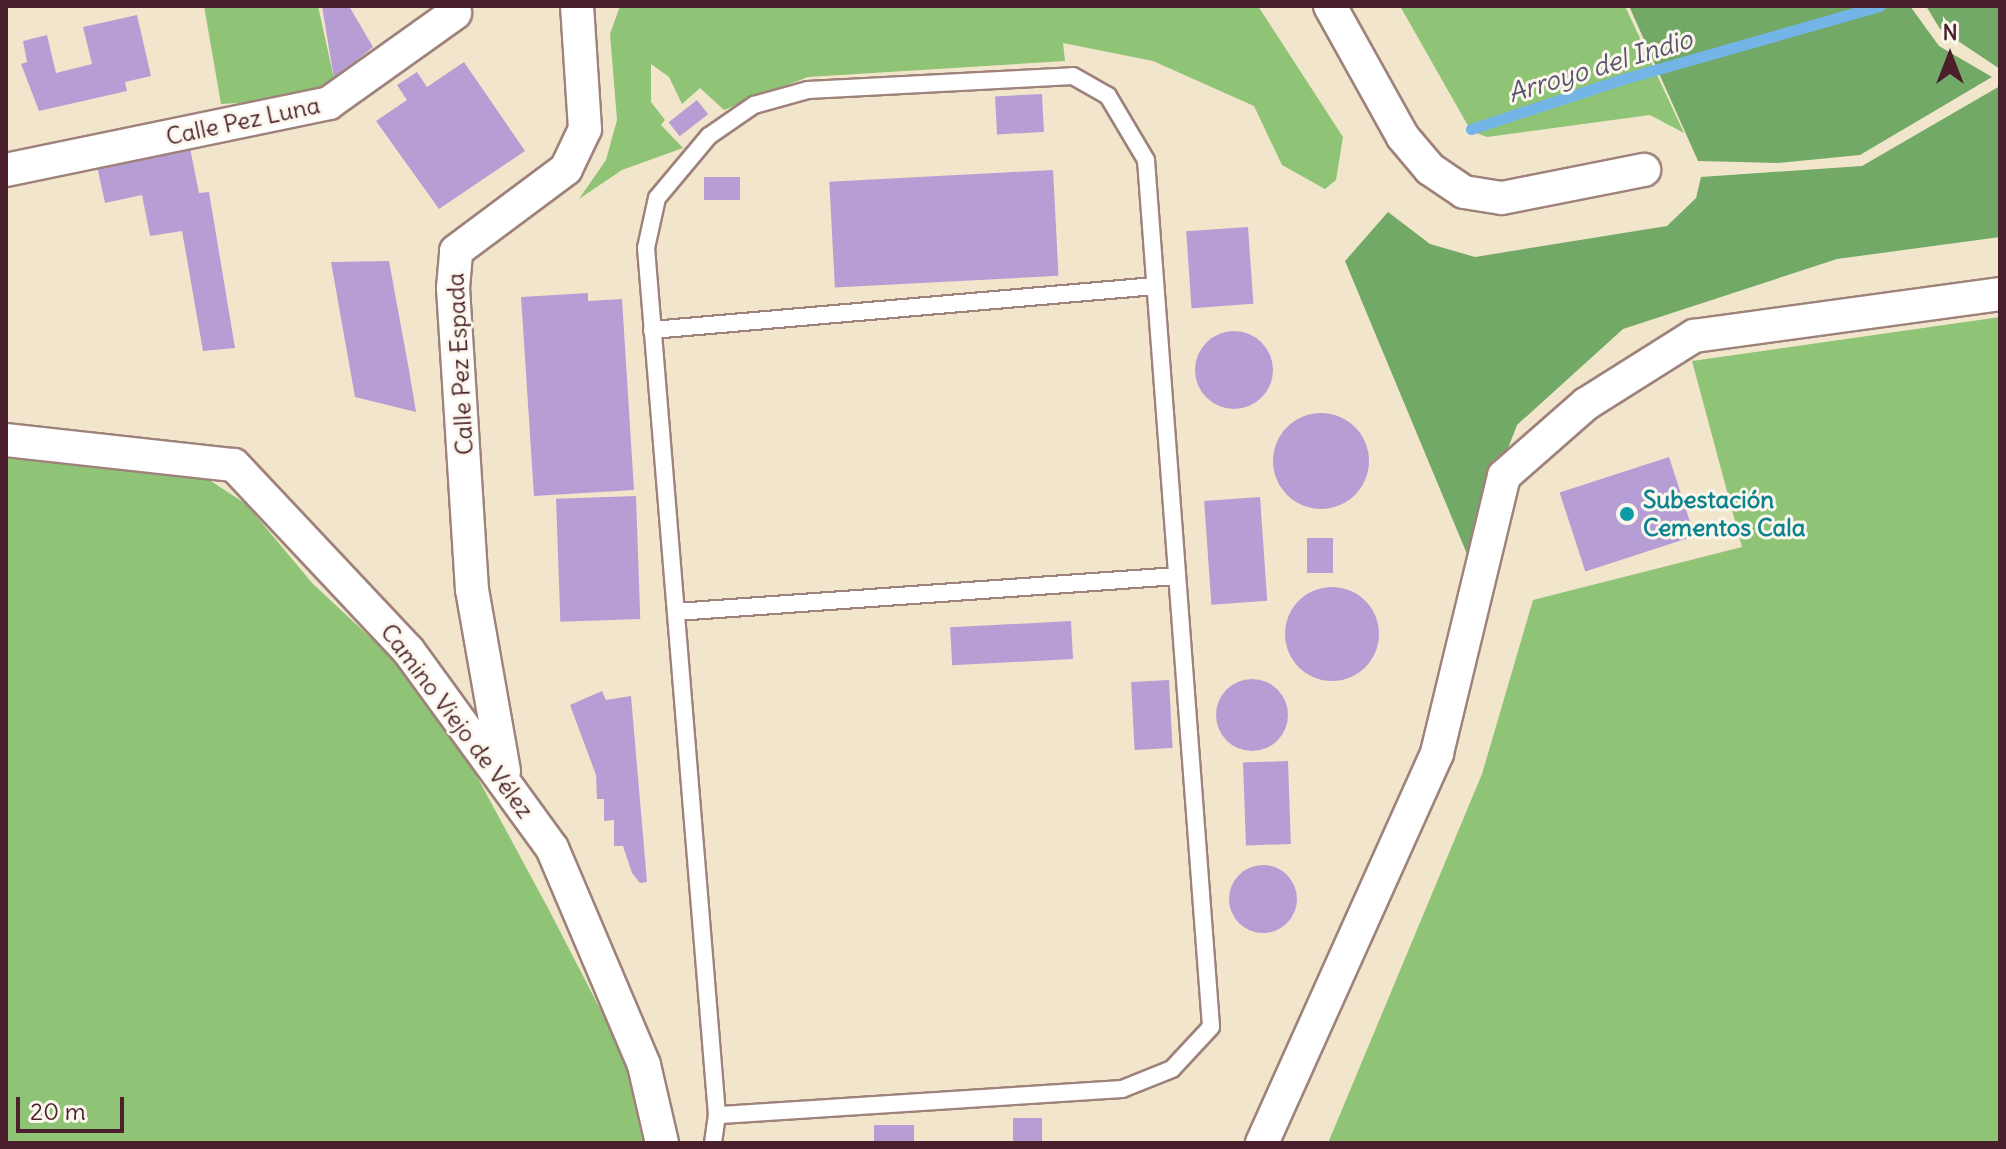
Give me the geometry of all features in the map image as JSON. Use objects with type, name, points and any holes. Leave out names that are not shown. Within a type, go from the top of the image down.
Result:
[{"type":"street","name":"Calle Pez Espada","points":[[505,779],[472,590],[453,288],[456,251],[566,169],[585,129],[577,6]]},
{"type":"street","points":[[1330,6],[1403,137],[1430,169],[1464,192],[1502,198],[1644,170]]},
{"type":"street","name":"Calle Pez Luna","points":[[6,170],[329,103],[455,13]]},
{"type":"street","points":[[1262,1143],[1437,753],[1504,476],[1586,404],[1694,336],[2000,294]]},
{"type":"street","name":"Camino Viejo de Vélez","points":[[6,440],[234,465],[408,650],[505,779],[558,863],[644,1065],[662,1143]]},
{"type":"lane","points":[[713,1143],[717,1115],[646,248],[657,198],[709,136],[754,105],[808,90],[1073,76],[1108,96],[1146,160],[1211,1027],[1172,1069],[1122,1089],[717,1115]]},
{"type":"lane","points":[[652,330],[1155,286]]},
{"type":"lane","points":[[676,612],[1177,576]]},
{"type":"green space","points":[[204,6],[318,6],[334,79],[294,100],[221,104]]},
{"type":"green space","points":[[620,6],[1258,6],[1343,137],[1336,180],[1325,189],[1282,165],[1254,106],[1153,61],[1063,43],[1065,61],[808,77],[724,110],[700,88],[682,104],[669,77],[651,64],[651,102],[665,120],[661,125],[683,148],[622,170],[579,199],[606,160],[617,120],[610,34]]},
{"type":"green space","points":[[1400,6],[1625,6],[1684,133],[1650,115],[1487,137],[1471,131]]},
{"type":"green space","points":[[1629,6],[1910,6],[1939,46],[1992,77],[1860,155],[1778,163],[1698,161]]},
{"type":"green space","points":[[1926,6],[2000,6],[2000,69],[1940,29]]},
{"type":"green space","points":[[2000,86],[2000,237],[1837,259],[1623,329],[1517,425],[1467,554],[1345,261],[1388,212],[1430,244],[1475,257],[1667,226],[1696,198],[1701,177],[1862,166]]},
{"type":"green space","points":[[2000,317],[2000,1143],[1328,1143],[1482,774],[1533,600],[1742,547],[1692,361]]},
{"type":"green space","points":[[6,457],[194,470],[246,504],[313,584],[402,667],[460,745],[549,910],[630,1067],[648,1143],[6,1143]]},
{"type":"building","points":[[322,6],[349,6],[373,47],[334,79]]},
{"type":"building","points":[[137,15],[151,76],[125,82],[127,91],[39,111],[21,64],[27,62],[23,41],[47,35],[56,73],[92,64],[83,27]]},
{"type":"building","points":[[464,62],[525,151],[439,209],[376,121],[407,100],[397,85],[417,72],[427,87]]},
{"type":"building","points":[[1042,94],[1044,132],[997,134],[995,96]]},
{"type":"building","points":[[697,100],[708,114],[680,136],[669,122]]},
{"type":"building","points":[[189,143],[199,193],[209,192],[235,348],[203,351],[182,231],[150,236],[142,195],[105,203],[97,166]]},
{"type":"building","points":[[1053,170],[1059,276],[835,288],[829,182]]},
{"type":"building","points":[[704,177],[740,177],[740,200],[704,200]]},
{"type":"building","points":[[1248,227],[1253,304],[1192,308],[1186,231]]},
{"type":"building","points":[[389,261],[416,412],[355,397],[331,262]]},
{"type":"building","points":[[588,293],[588,301],[622,299],[634,490],[534,496],[521,297]]},
{"type":"building","points":[[1226,331],[1242,331],[1256,337],[1267,348],[1273,370],[1267,392],[1256,403],[1242,409],[1226,409],[1212,403],[1201,392],[1195,378],[1195,362],[1201,348],[1212,337]]},
{"type":"building","points":[[1321,413],[1339,417],[1355,427],[1365,443],[1369,461],[1365,479],[1355,495],[1339,505],[1321,509],[1303,505],[1287,495],[1277,479],[1273,461],[1277,443],[1287,427],[1303,417]]},
{"type":"building","name":"Subestación Cementos Cala","points":[[1669,457],[1695,536],[1585,571],[1560,493]]},
{"type":"building","points":[[636,496],[640,619],[560,622],[556,499]]},
{"type":"building","points":[[1260,497],[1267,601],[1211,605],[1204,501]]},
{"type":"building","points":[[1307,538],[1333,538],[1333,573],[1307,573]]},
{"type":"building","points":[[1332,587],[1350,591],[1365,601],[1375,616],[1379,634],[1375,652],[1365,667],[1350,677],[1332,681],[1314,677],[1299,667],[1289,652],[1285,634],[1289,616],[1299,601],[1314,591]]},
{"type":"building","points":[[1071,621],[1073,659],[952,665],[950,627]]},
{"type":"building","points":[[1252,679],[1272,685],[1282,695],[1288,715],[1282,735],[1272,745],[1252,751],[1232,745],[1222,735],[1216,715],[1222,695],[1232,685]]},
{"type":"building","points":[[1169,680],[1173,748],[1135,750],[1131,682]]},
{"type":"building","points":[[602,691],[606,700],[631,696],[647,882],[640,883],[632,873],[623,846],[614,846],[614,820],[604,821],[604,799],[597,799],[596,775],[570,705]]},
{"type":"building","points":[[1288,761],[1291,844],[1246,846],[1243,763]]},
{"type":"building","points":[[1270,865],[1291,880],[1297,899],[1295,912],[1287,923],[1270,933],[1256,933],[1239,923],[1231,912],[1229,892],[1239,875],[1250,867]]},
{"type":"building","points":[[1013,1118],[1042,1118],[1042,1143],[1013,1143]]},
{"type":"building","points":[[874,1125],[914,1125],[914,1143],[874,1143]]},
{"type":"waterway","name":"Arroyo del Indio","points":[[1471,129],[1623,79],[1880,6]]},
{"type":"place","name":"Subestación Cementos Cala","points":[[1627,514]]}]
